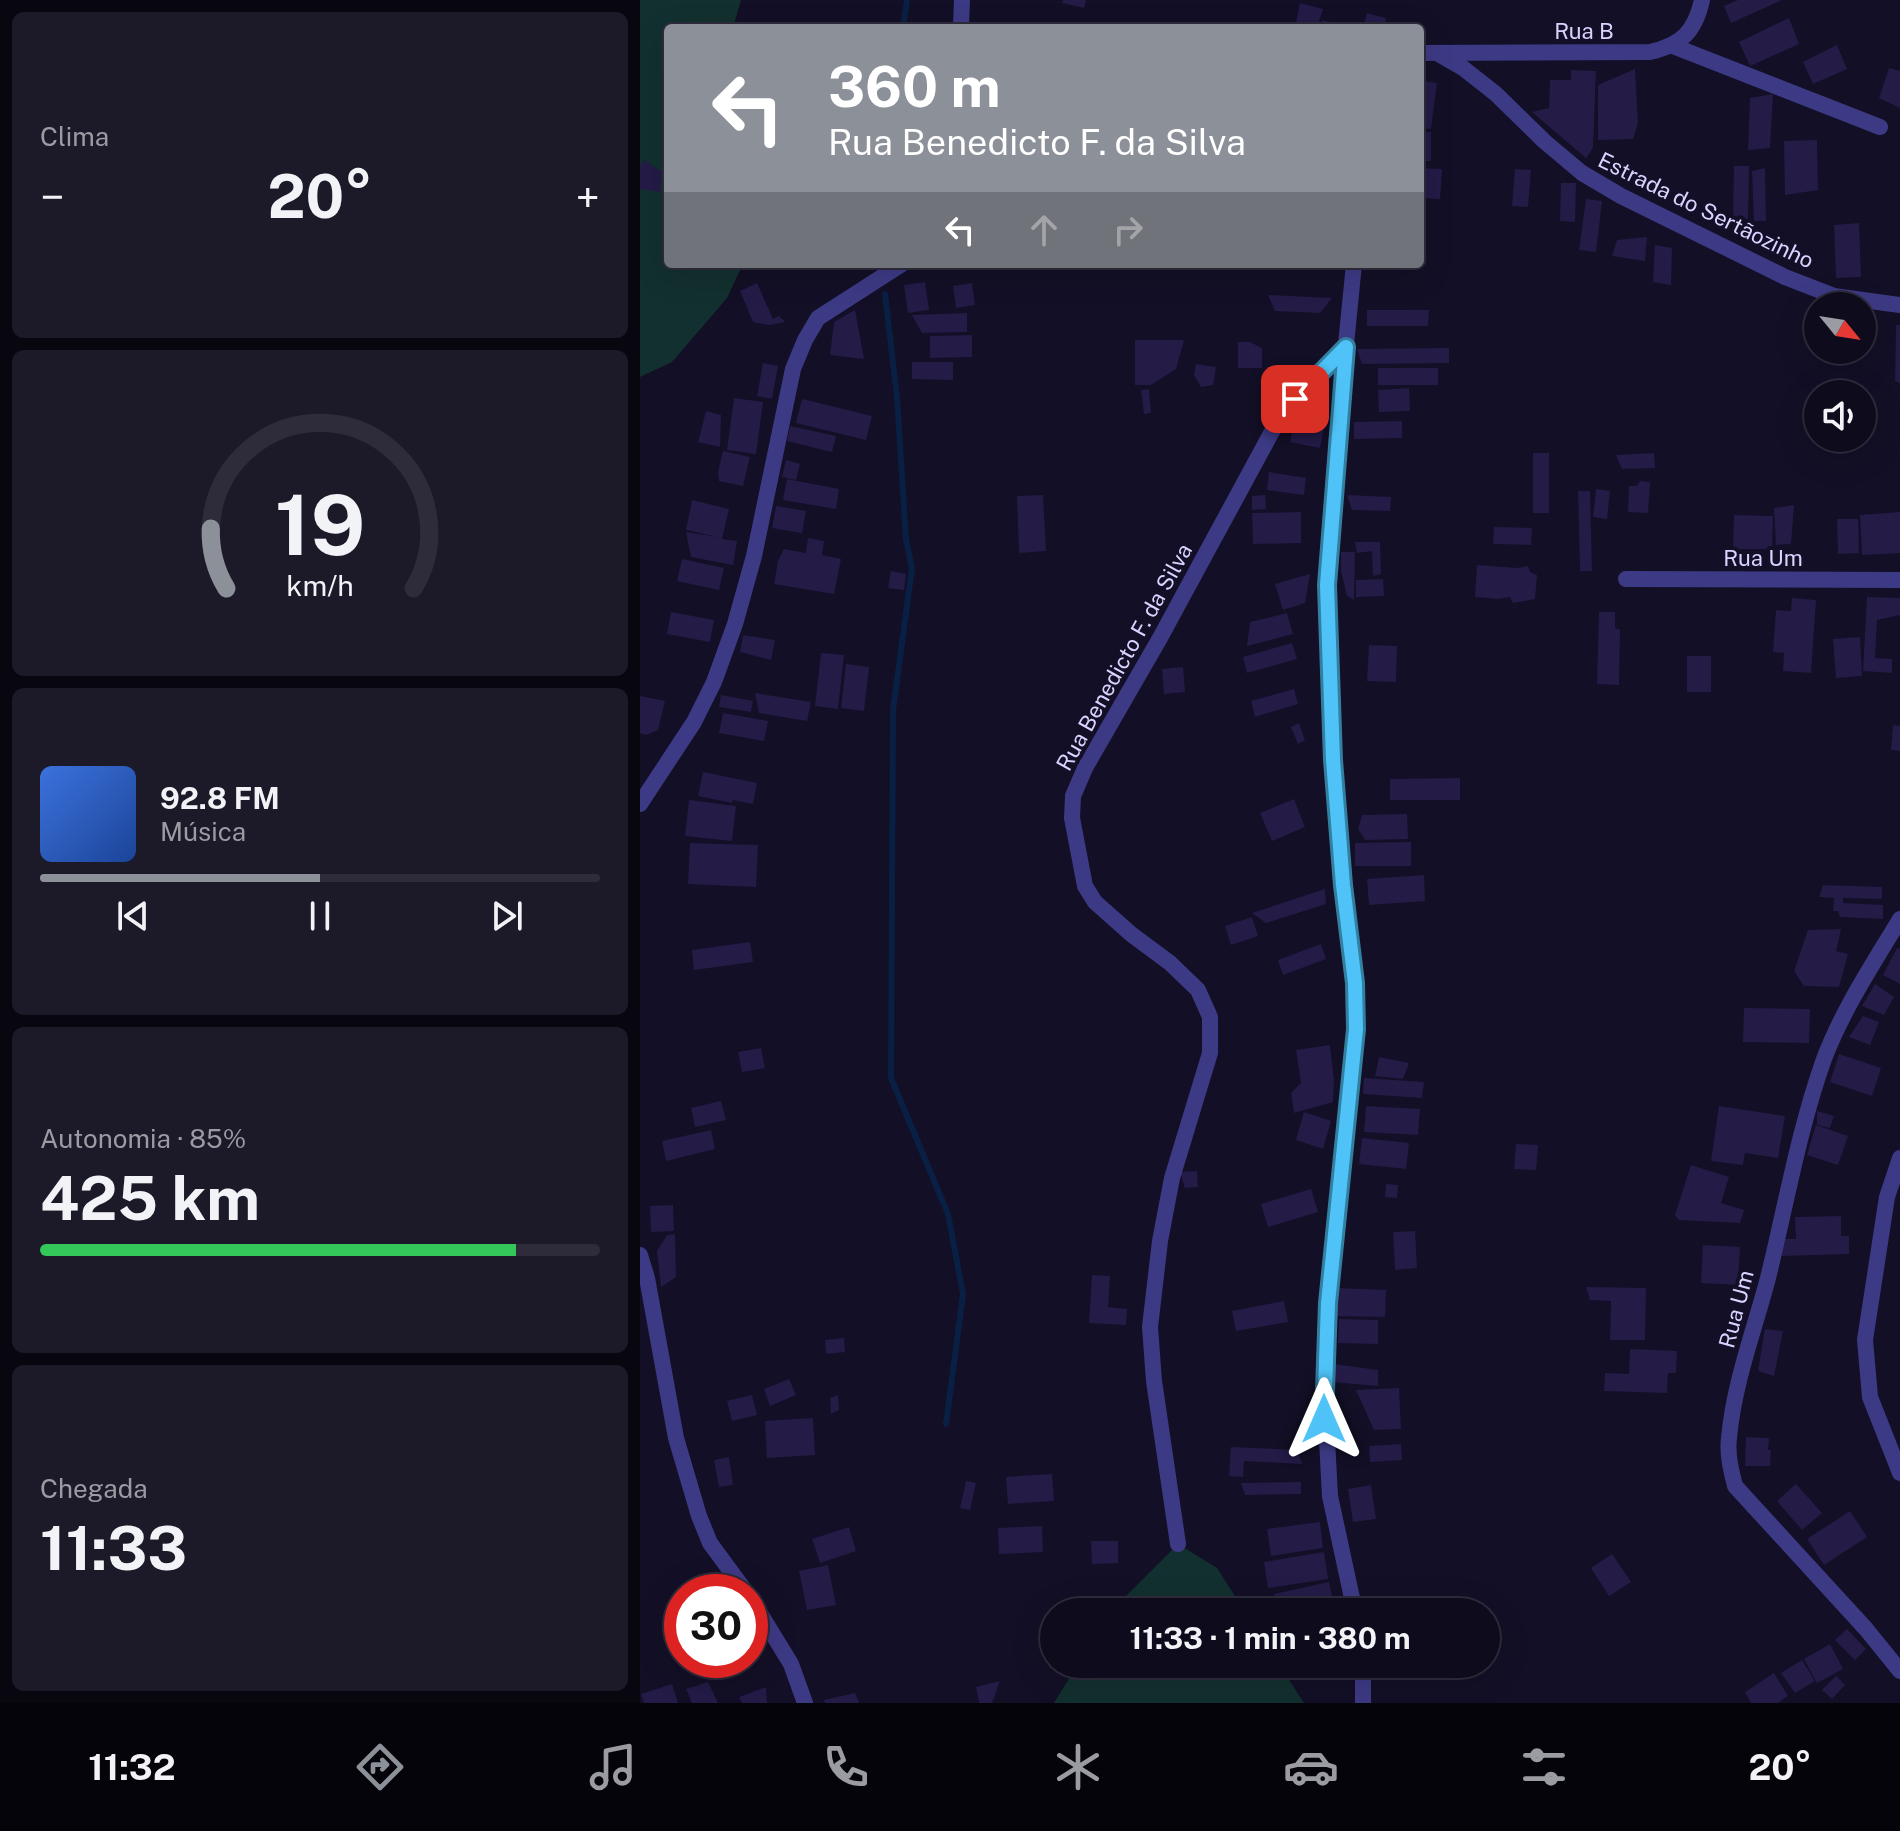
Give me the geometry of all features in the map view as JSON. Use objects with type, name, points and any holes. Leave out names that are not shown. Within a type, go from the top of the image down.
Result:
[{"type":"street","points":[[961,24],[962,0]]},
{"type":"street","points":[[1702,0],[1696,21],[1673,46],[1880,127]]},
{"type":"street","name":"Rua B","points":[[1429,53],[1637,52],[1673,46]]},
{"type":"street","name":"Estrada do Sertãozinho","points":[[1429,53],[1463,68],[1582,173],[1621,196],[1797,282],[1834,296],[1900,305]]},
{"type":"street","points":[[640,804],[694,722],[725,653],[754,556],[793,369],[805,340],[818,318],[896,268]]},
{"type":"street","points":[[1352,1598],[1330,1496],[1324,1419],[1328,1303],[1356,1029],[1355,983],[1333,760],[1327,585],[1354,268]]},
{"type":"street","name":"Rua Benedicto F. da Silva","points":[[1178,1544],[1154,1381],[1150,1327],[1160,1241],[1172,1178],[1210,1053],[1210,1017],[1198,990],[1095,902],[1085,886],[1072,818],[1073,796],[1085,768],[1160,638],[1281,415],[1308,383],[1346,347]]},
{"type":"street","name":"Rua Um","points":[[1626,579],[1900,580]]},
{"type":"street","name":"Rua Um","points":[[1900,919],[1850,1004],[1825,1057],[1735,1396],[1728,1441],[1735,1486],[1866,1629],[1900,1671]]},
{"type":"street","points":[[1900,1158],[1887,1197],[1865,1340],[1870,1397],[1900,1473]]},
{"type":"street","points":[[640,1255],[647,1278],[676,1438],[710,1543],[733,1574]]},
{"type":"street","points":[[768,1627],[791,1664],[805,1703]]},
{"type":"street","points":[[1363,1678],[1363,1703]]},
{"type":"green space","points":[[640,0],[741,0],[734,24],[664,24],[664,268],[741,268],[727,298],[672,362],[640,377]]},
{"type":"green space","points":[[1178,1544],[1217,1568],[1236,1598],[1124,1598]]},
{"type":"green space","points":[[1069,1678],[1288,1678],[1304,1703],[1054,1703]]},
{"type":"building","points":[[1063,0],[1086,0],[1084,8],[1062,3]]},
{"type":"building","points":[[1738,0],[1782,0],[1731,23],[1724,6]]},
{"type":"building","points":[[1300,3],[1323,9],[1318,24],[1296,24]]},
{"type":"building","points":[[1367,13],[1386,18],[1385,24],[1364,24]]},
{"type":"building","points":[[1789,18],[1799,44],[1750,66],[1739,42]]},
{"type":"building","points":[[1837,45],[1847,69],[1813,84],[1803,62]]},
{"type":"building","points":[[1889,68],[1900,71],[1900,108],[1879,98]]},
{"type":"building","points":[[1635,69],[1638,123],[1633,139],[1598,140],[1598,85]]},
{"type":"building","points":[[1571,70],[1596,71],[1593,148],[1586,158],[1532,112],[1549,108],[1550,80],[1571,80]]},
{"type":"building","points":[[1424,81],[1437,83],[1431,129],[1424,128]]},
{"type":"building","points":[[1773,94],[1770,148],[1748,150],[1750,98]]},
{"type":"building","points":[[1424,132],[1431,132],[1431,161],[1424,161]]},
{"type":"building","points":[[1817,140],[1818,190],[1785,195],[1784,141]]},
{"type":"building","points":[[644,160],[662,172],[660,192],[640,189],[640,166]]},
{"type":"building","points":[[1734,166],[1749,166],[1748,220],[1733,221]]},
{"type":"building","points":[[1424,168],[1442,169],[1440,199],[1424,198]]},
{"type":"building","points":[[1765,168],[1766,221],[1754,221],[1752,171]]},
{"type":"building","points":[[1515,169],[1531,170],[1528,207],[1512,206]]},
{"type":"building","points":[[1561,183],[1576,183],[1575,222],[1560,221]]},
{"type":"building","points":[[1586,199],[1602,201],[1596,252],[1579,250]]},
{"type":"building","points":[[1859,223],[1861,277],[1836,278],[1834,225]]},
{"type":"building","points":[[1647,237],[1645,261],[1612,256],[1617,240]]},
{"type":"building","points":[[1655,245],[1672,248],[1671,285],[1653,282]]},
{"type":"building","points":[[925,282],[929,310],[908,313],[904,285]]},
{"type":"building","points":[[757,283],[773,319],[779,316],[785,322],[769,325],[753,322],[740,291]]},
{"type":"building","points":[[972,283],[975,305],[956,308],[953,286]]},
{"type":"building","points":[[1268,295],[1332,298],[1320,313],[1275,311]]},
{"type":"building","points":[[855,310],[864,359],[830,355],[834,322]]},
{"type":"building","points":[[1367,310],[1429,310],[1428,326],[1367,326]]},
{"type":"building","points":[[967,313],[967,332],[922,333],[912,315]]},
{"type":"building","points":[[1896,325],[1900,325],[1900,383],[1895,381]]},
{"type":"building","points":[[972,335],[972,357],[930,358],[930,336]]},
{"type":"building","points":[[1135,340],[1184,340],[1176,369],[1151,385],[1135,385]]},
{"type":"building","points":[[1238,342],[1250,342],[1262,348],[1262,368],[1238,368]]},
{"type":"building","points":[[1449,348],[1449,363],[1362,364],[1357,349]]},
{"type":"building","points":[[912,362],[953,362],[953,380],[912,379]]},
{"type":"building","points":[[763,363],[778,366],[772,399],[757,396]]},
{"type":"building","points":[[1196,364],[1216,367],[1213,385],[1201,387],[1194,375]]},
{"type":"building","points":[[1378,368],[1438,368],[1438,385],[1378,385]]},
{"type":"building","points":[[1409,388],[1410,411],[1379,412],[1378,390]]},
{"type":"building","points":[[1149,389],[1151,413],[1144,414],[1141,390]]},
{"type":"building","points":[[734,398],[763,402],[756,454],[727,450]]},
{"type":"building","points":[[802,399],[872,416],[866,440],[796,423]]},
{"type":"building","points":[[706,411],[721,415],[720,447],[698,442]]},
{"type":"building","points":[[1402,421],[1402,438],[1354,439],[1354,422]]},
{"type":"building","points":[[1294,422],[1324,428],[1320,448],[1290,442]]},
{"type":"building","points":[[790,426],[836,436],[832,452],[787,441]]},
{"type":"building","points":[[723,451],[750,457],[743,486],[719,481]]},
{"type":"building","points":[[1533,453],[1549,453],[1549,513],[1533,513]]},
{"type":"building","points":[[1654,453],[1655,468],[1622,469],[1616,455]]},
{"type":"building","points":[[786,460],[800,464],[796,480],[782,477]]},
{"type":"building","points":[[1269,472],[1306,478],[1304,495],[1267,490]]},
{"type":"building","points":[[787,479],[839,489],[836,509],[783,500]]},
{"type":"building","points":[[1640,481],[1650,482],[1648,513],[1628,512],[1629,486],[1637,486]]},
{"type":"building","points":[[1596,489],[1610,491],[1607,519],[1593,517]]},
{"type":"building","points":[[1578,491],[1590,491],[1592,571],[1580,571]]},
{"type":"building","points":[[1043,495],[1046,551],[1019,553],[1017,496]]},
{"type":"building","points":[[1265,495],[1266,509],[1252,510],[1252,496]]},
{"type":"building","points":[[1347,495],[1391,497],[1390,511],[1352,510]]},
{"type":"building","points":[[692,500],[729,509],[722,539],[737,541],[733,565],[691,557],[686,532],[718,537],[686,530]]},
{"type":"building","points":[[1794,505],[1791,544],[1776,545],[1774,508]]},
{"type":"building","points":[[776,506],[806,511],[802,533],[772,528]]},
{"type":"building","points":[[1301,512],[1301,543],[1253,544],[1252,513]]},
{"type":"building","points":[[1900,512],[1900,553],[1862,555],[1860,515]]},
{"type":"building","points":[[1734,515],[1773,516],[1772,549],[1733,549]]},
{"type":"building","points":[[1837,519],[1858,519],[1859,553],[1838,554]]},
{"type":"building","points":[[1494,527],[1532,528],[1531,545],[1493,544]]},
{"type":"building","points":[[808,538],[824,541],[822,555],[841,559],[834,594],[774,584],[778,561],[784,549],[806,553]]},
{"type":"building","points":[[1355,542],[1380,542],[1381,574],[1373,576],[1372,551],[1357,553]]},
{"type":"building","points":[[1341,552],[1355,552],[1354,600],[1347,596],[1341,571]]},
{"type":"building","points":[[682,559],[724,568],[719,590],[677,581]]},
{"type":"building","points":[[1477,565],[1528,566],[1530,572],[1537,575],[1535,599],[1513,603],[1510,597],[1475,597]]},
{"type":"building","points":[[891,571],[906,574],[904,590],[888,588]]},
{"type":"building","points":[[1310,574],[1305,603],[1283,610],[1275,584]]},
{"type":"building","points":[[1383,579],[1384,596],[1356,597],[1356,580]]},
{"type":"building","points":[[1867,597],[1900,598],[1900,615],[1877,620],[1875,658],[1892,659],[1892,673],[1863,671]]},
{"type":"building","points":[[1792,598],[1816,600],[1811,673],[1783,671],[1784,653],[1773,652],[1776,610],[1791,611]]},
{"type":"building","points":[[671,612],[714,620],[710,642],[667,634]]},
{"type":"building","points":[[1599,612],[1615,612],[1615,628],[1620,630],[1619,685],[1597,684]]},
{"type":"building","points":[[1287,613],[1293,634],[1247,646],[1250,622]]},
{"type":"building","points":[[743,635],[775,640],[771,660],[740,652]]},
{"type":"building","points":[[1860,637],[1862,676],[1836,678],[1833,639]]},
{"type":"building","points":[[1292,643],[1297,659],[1247,673],[1243,657]]},
{"type":"building","points":[[1369,645],[1397,646],[1396,682],[1367,681]]},
{"type":"building","points":[[821,653],[844,655],[838,709],[815,706]]},
{"type":"building","points":[[1687,656],[1711,656],[1711,692],[1687,692]]},
{"type":"building","points":[[846,664],[869,667],[864,711],[841,708]]},
{"type":"building","points":[[1183,667],[1185,692],[1164,694],[1162,669]]},
{"type":"building","points":[[1294,689],[1298,704],[1255,717],[1251,701]]},
{"type":"building","points":[[755,693],[811,702],[807,721],[759,713]]},
{"type":"building","points":[[721,695],[753,701],[751,712],[719,707]]},
{"type":"building","points":[[640,696],[665,701],[658,730],[646,735],[640,733]]},
{"type":"building","points":[[723,713],[768,721],[764,741],[719,733]]},
{"type":"building","points":[[1299,723],[1305,740],[1298,744],[1291,727]]},
{"type":"building","points":[[1893,725],[1900,726],[1900,751],[1891,750]]},
{"type":"building","points":[[703,772],[757,783],[753,804],[698,796]]},
{"type":"building","points":[[1460,778],[1460,800],[1390,800],[1390,779]]},
{"type":"building","points":[[1294,799],[1305,827],[1272,841],[1260,813]]},
{"type":"building","points":[[689,800],[736,806],[732,841],[685,836]]},
{"type":"building","points":[[1407,814],[1408,839],[1365,840],[1358,829],[1362,815]]},
{"type":"building","points":[[1411,842],[1411,866],[1355,866],[1355,843]]},
{"type":"building","points":[[690,843],[758,845],[756,887],[688,884]]},
{"type":"building","points":[[1424,875],[1425,901],[1369,905],[1367,879]]},
{"type":"building","points":[[1823,885],[1882,887],[1882,899],[1843,898],[1843,903],[1883,905],[1883,919],[1840,917],[1838,911],[1833,911],[1834,898],[1819,897]]},
{"type":"building","points":[[1325,889],[1326,904],[1266,923],[1252,913]]},
{"type":"building","points":[[1252,917],[1258,936],[1231,945],[1225,926]]},
{"type":"building","points":[[1841,929],[1836,951],[1848,954],[1839,987],[1804,986],[1794,971],[1808,930]]},
{"type":"building","points":[[750,942],[753,962],[694,970],[692,950]]},
{"type":"building","points":[[1321,944],[1326,959],[1283,975],[1278,960]]},
{"type":"building","points":[[1897,948],[1900,949],[1900,984],[1883,975]]},
{"type":"building","points":[[1875,984],[1894,997],[1884,1015],[1862,1006]]},
{"type":"building","points":[[1744,1008],[1810,1009],[1809,1043],[1743,1042]]},
{"type":"building","points":[[1863,1016],[1879,1022],[1870,1045],[1849,1037]]},
{"type":"building","points":[[1330,1045],[1333,1102],[1294,1113],[1291,1093],[1301,1083],[1296,1050]]},
{"type":"building","points":[[761,1048],[765,1068],[742,1072],[738,1052]]},
{"type":"building","points":[[1839,1054],[1881,1068],[1872,1096],[1830,1082]]},
{"type":"building","points":[[1379,1057],[1409,1063],[1403,1079],[1375,1076]]},
{"type":"building","points":[[1364,1078],[1424,1082],[1422,1098],[1363,1094]]},
{"type":"building","points":[[721,1101],[726,1120],[695,1127],[691,1108]]},
{"type":"building","points":[[1366,1106],[1420,1109],[1418,1135],[1364,1132]]},
{"type":"building","points":[[1719,1106],[1785,1116],[1778,1158],[1745,1153],[1743,1165],[1711,1161]]},
{"type":"building","points":[[1817,1111],[1834,1116],[1830,1128],[1817,1125]]},
{"type":"building","points":[[1304,1112],[1331,1121],[1323,1149],[1296,1140]]},
{"type":"building","points":[[1816,1125],[1848,1136],[1838,1165],[1807,1155]]},
{"type":"building","points":[[711,1130],[715,1149],[666,1161],[662,1141]]},
{"type":"building","points":[[1362,1138],[1409,1143],[1406,1169],[1359,1164]]},
{"type":"building","points":[[1516,1144],[1538,1145],[1536,1170],[1514,1169]]},
{"type":"building","points":[[1691,1165],[1729,1177],[1721,1203],[1744,1210],[1740,1223],[1679,1220],[1675,1215]]},
{"type":"building","points":[[1197,1171],[1198,1187],[1185,1188],[1180,1172]]},
{"type":"building","points":[[1386,1184],[1398,1185],[1397,1198],[1385,1197]]},
{"type":"building","points":[[1311,1189],[1318,1212],[1268,1227],[1261,1204]]},
{"type":"building","points":[[673,1205],[674,1231],[651,1232],[650,1206]]},
{"type":"building","points":[[1841,1216],[1841,1236],[1849,1236],[1849,1254],[1782,1256],[1782,1239],[1796,1239],[1795,1217]]},
{"type":"building","points":[[1415,1231],[1417,1268],[1395,1270],[1393,1232]]},
{"type":"building","points":[[675,1234],[676,1277],[661,1287],[657,1251],[667,1235]]},
{"type":"building","points":[[1703,1245],[1740,1247],[1738,1285],[1701,1283]]},
{"type":"building","points":[[1092,1275],[1110,1276],[1108,1307],[1127,1309],[1126,1325],[1089,1323]]},
{"type":"building","points":[[1586,1287],[1646,1288],[1645,1340],[1610,1340],[1611,1301],[1590,1300]]},
{"type":"building","points":[[1337,1288],[1386,1290],[1385,1317],[1336,1316]]},
{"type":"building","points":[[1284,1301],[1288,1322],[1236,1331],[1232,1311]]},
{"type":"building","points":[[1339,1319],[1378,1320],[1378,1344],[1338,1343]]},
{"type":"building","points":[[1765,1329],[1783,1331],[1774,1376],[1758,1371]]},
{"type":"building","points":[[844,1338],[845,1352],[826,1354],[825,1340]]},
{"type":"building","points":[[1630,1349],[1677,1351],[1676,1373],[1668,1373],[1667,1393],[1604,1391],[1605,1373],[1629,1374]]},
{"type":"building","points":[[1334,1364],[1378,1370],[1378,1386],[1332,1382]]},
{"type":"building","points":[[789,1379],[796,1395],[770,1406],[764,1389]]},
{"type":"building","points":[[1399,1388],[1401,1429],[1374,1430],[1356,1390]]},
{"type":"building","points":[[752,1395],[757,1415],[732,1421],[727,1401]]},
{"type":"building","points":[[838,1395],[839,1410],[831,1414],[830,1398]]},
{"type":"building","points":[[813,1418],[815,1455],[767,1458],[765,1421]]},
{"type":"building","points":[[1746,1437],[1769,1438],[1770,1466],[1745,1466]]},
{"type":"building","points":[[1401,1444],[1402,1460],[1370,1462],[1369,1446]]},
{"type":"building","points":[[1231,1447],[1297,1450],[1302,1464],[1244,1461],[1243,1477],[1229,1476]]},
{"type":"building","points":[[729,1457],[733,1485],[719,1487],[714,1460]]},
{"type":"building","points":[[1052,1474],[1054,1501],[1008,1504],[1006,1477]]},
{"type":"building","points":[[966,1481],[976,1483],[970,1510],[960,1508]]},
{"type":"building","points":[[1301,1482],[1301,1494],[1245,1495],[1241,1483]]},
{"type":"building","points":[[1796,1484],[1822,1513],[1802,1530],[1777,1501]]},
{"type":"building","points":[[1371,1485],[1376,1519],[1353,1522],[1348,1489]]},
{"type":"building","points":[[1850,1511],[1867,1537],[1824,1565],[1807,1539]]},
{"type":"building","points":[[1320,1522],[1323,1548],[1271,1556],[1267,1529]]},
{"type":"building","points":[[1042,1526],[1043,1552],[999,1554],[998,1528]]},
{"type":"building","points":[[849,1527],[856,1551],[820,1563],[812,1539]]},
{"type":"building","points":[[1091,1541],[1118,1541],[1118,1563],[1092,1564]]},
{"type":"building","points":[[1324,1552],[1328,1579],[1268,1588],[1264,1562]]},
{"type":"building","points":[[1612,1554],[1631,1582],[1609,1596],[1591,1568]]},
{"type":"building","points":[[828,1565],[836,1605],[807,1610],[799,1571]]},
{"type":"building","points":[[1329,1582],[1333,1598],[1275,1598],[1274,1594]]},
{"type":"building","points":[[1847,1629],[1866,1649],[1855,1660],[1835,1640]]},
{"type":"building","points":[[1830,1644],[1843,1669],[1817,1683],[1804,1659]]},
{"type":"building","points":[[1802,1660],[1815,1681],[1795,1693],[1781,1673]]},
{"type":"building","points":[[1774,1673],[1788,1696],[1778,1703],[1751,1703],[1745,1692]]},
{"type":"building","points":[[1836,1676],[1845,1685],[1832,1699],[1822,1690]]},
{"type":"building","points":[[1000,1681],[992,1703],[979,1703],[976,1687]]},
{"type":"building","points":[[708,1682],[718,1703],[692,1703],[686,1689]]},
{"type":"building","points":[[672,1684],[678,1703],[644,1703],[641,1694]]},
{"type":"building","points":[[766,1687],[767,1703],[742,1703],[739,1697]]},
{"type":"building","points":[[855,1693],[859,1703],[825,1703],[824,1700]]},
{"type":"waterway","points":[[904,24],[907,0]]},
{"type":"waterway","points":[[885,294],[897,397],[906,540],[912,568],[893,710],[891,1078],[948,1214],[963,1294],[946,1424]]},
{"type":"route","points":[[1295,399],[1346,347],[1327,585],[1333,760],[1355,983],[1356,1029],[1324,1348],[1324,1419]]}]
